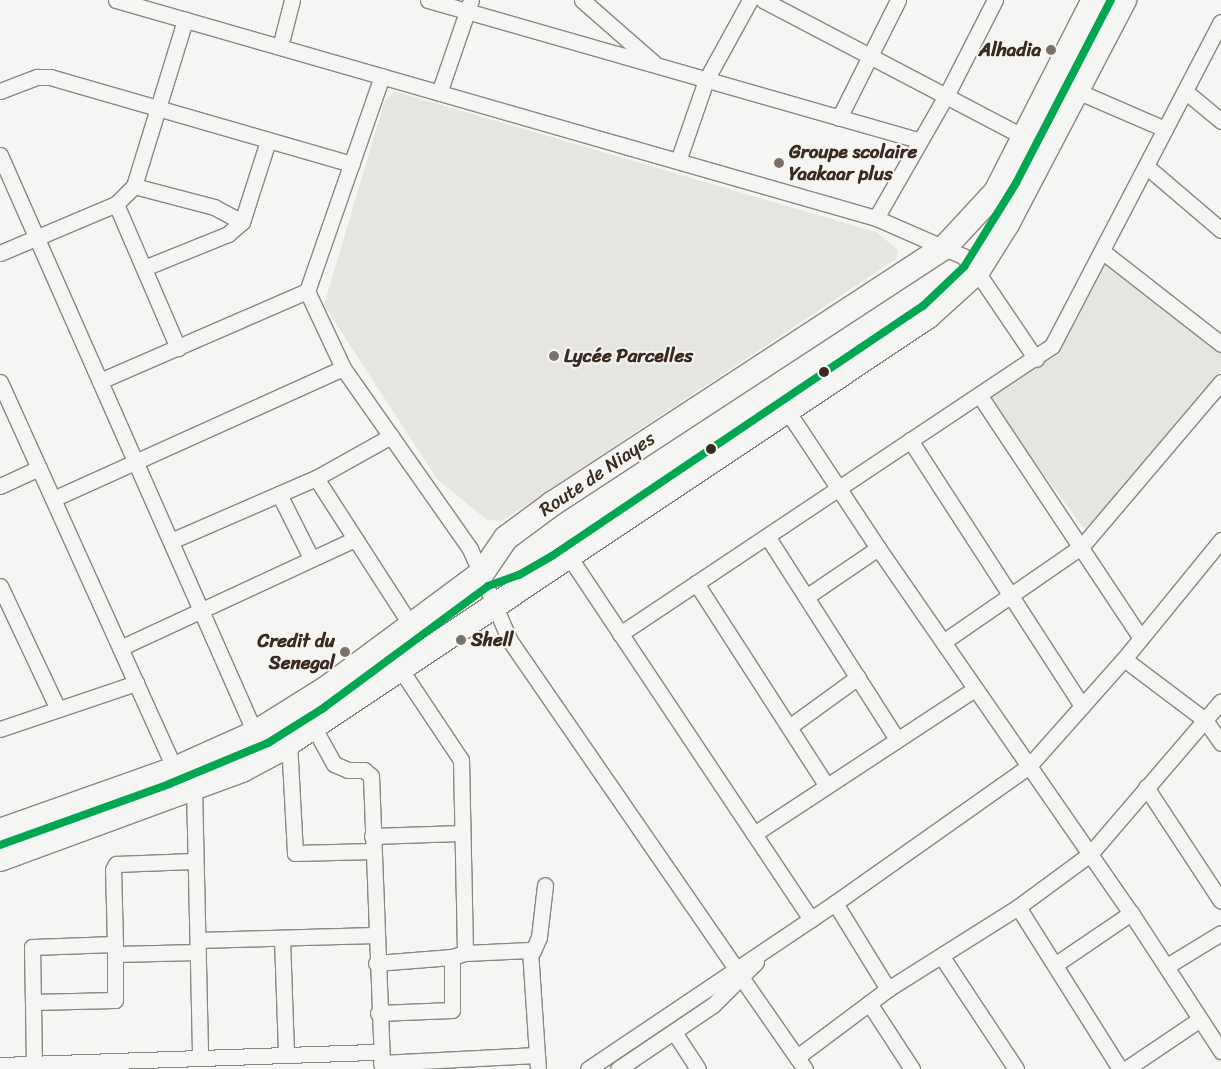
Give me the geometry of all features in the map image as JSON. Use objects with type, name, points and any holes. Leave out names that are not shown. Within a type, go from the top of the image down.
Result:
[{"type":"main road","name":"Route de Niayes","points":[[0,831],[175,769],[256,733],[327,688],[412,627],[482,573],[506,538],[552,504],[945,247],[996,192],[1094,0]]},
{"type":"main road","points":[[0,859],[242,770],[289,742],[786,409],[927,317],[977,272],[1124,0]]},
{"type":"street","points":[[116,0],[876,218],[963,256],[977,272],[1036,359]]},
{"type":"street","points":[[280,47],[292,0]]},
{"type":"street","points":[[428,0],[468,5],[658,66],[918,140]]},
{"type":"street","points":[[582,0],[658,66]]},
{"type":"street","points":[[678,161],[706,80],[750,0]]},
{"type":"street","points":[[763,0],[1024,137]]},
{"type":"street","points":[[839,118],[898,0]]},
{"type":"street","points":[[876,218],[918,140],[946,96],[995,0]]},
{"type":"street","points":[[439,92],[468,5]]},
{"type":"street","points":[[0,253],[116,204],[134,186],[185,20]]},
{"type":"street","points":[[620,634],[910,440],[1036,359],[1052,346],[1221,22]]},
{"type":"street","points":[[0,91],[44,76],[352,164]]},
{"type":"street","points":[[382,76],[307,291],[343,368],[470,549],[482,573],[510,642],[801,1063],[869,1003],[888,989],[942,957],[1018,907],[1090,854],[1221,701]]},
{"type":"street","points":[[1076,91],[1165,129]]},
{"type":"street","points":[[1185,91],[1221,121]]},
{"type":"street","points":[[144,268],[228,234],[242,222],[268,140]]},
{"type":"street","points":[[0,155],[256,733]]},
{"type":"street","points":[[1146,166],[1221,230]]},
{"type":"street","points":[[134,186],[214,206],[242,222]]},
{"type":"street","points":[[116,204],[178,348]]},
{"type":"street","points":[[1102,251],[1221,344]]},
{"type":"street","points":[[100,381],[307,291]]},
{"type":"street","points":[[53,499],[343,368]]},
{"type":"street","points":[[943,642],[1082,546],[1221,382]]},
{"type":"street","points":[[1,386],[175,769]]},
{"type":"street","points":[[980,396],[1082,546],[1140,637]]},
{"type":"street","points":[[786,409],[878,548],[1167,966],[1221,1051]]},
{"type":"street","points":[[171,541],[316,478],[392,436]]},
{"type":"street","points":[[910,440],[1082,706]]},
{"type":"street","points":[[0,486],[39,468]]},
{"type":"street","points":[[316,478],[412,627]]},
{"type":"street","points":[[279,494],[311,558]]},
{"type":"street","points":[[767,536],[897,739]]},
{"type":"street","points":[[120,648],[355,539]]},
{"type":"street","points":[[588,1069],[738,972],[770,947],[1028,767],[1124,659],[1221,540]]},
{"type":"street","points":[[806,597],[878,548]]},
{"type":"street","points":[[568,555],[811,919]]},
{"type":"street","points":[[696,583],[826,785]]},
{"type":"street","points":[[0,586],[58,709]]},
{"type":"street","points":[[1124,659],[1205,720],[1221,743]]},
{"type":"street","points":[[378,1013],[452,1010],[458,955],[461,760],[399,667]]},
{"type":"street","points":[[789,727],[858,678]]},
{"type":"street","points":[[0,729],[136,683]]},
{"type":"street","points":[[754,834],[975,689]]},
{"type":"street","points":[[313,726],[334,764],[348,770],[364,770],[371,776],[375,935],[381,1061]]},
{"type":"street","points":[[289,742],[295,853],[461,833]]},
{"type":"street","points":[[194,787],[193,861],[198,946],[200,1058]]},
{"type":"street","points":[[1146,787],[1221,901]]},
{"type":"street","points":[[32,1002],[115,1000],[116,949],[113,870],[116,864],[193,861]]},
{"type":"street","points":[[0,1065],[147,1064],[200,1058],[232,1063],[286,1055],[307,1062],[381,1061],[466,1064],[537,1062],[533,951],[539,937],[545,885]]},
{"type":"street","points":[[834,904],[888,989]]},
{"type":"street","points":[[1018,907],[1056,964],[1120,1069]]},
{"type":"street","points":[[1056,964],[1130,913]]},
{"type":"street","points":[[1167,966],[1221,933]]},
{"type":"street","points":[[34,1064],[32,947],[116,949],[198,946],[282,938],[375,935]]},
{"type":"street","points":[[282,938],[286,1055]]},
{"type":"street","points":[[376,963],[458,955],[533,951]]},
{"type":"street","points":[[942,957],[1016,1069]]},
{"type":"street","points":[[618,1069],[713,1005],[738,972]]},
{"type":"street","points":[[869,1003],[907,1067]]},
{"type":"street","points":[[1126,1069],[1200,1018]]},
{"type":"street","points":[[674,1032],[698,1069]]},
{"type":"shaded area","name":"Lycée Parcelles","points":[[394,91],[876,232],[898,250],[896,259],[502,521],[487,520],[437,479],[324,305],[385,100]]},
{"type":"shaded area","points":[[395,106],[507,140],[457,303],[345,269]]},
{"type":"shaded area","points":[[1103,261],[1111,261],[1221,353],[1221,370],[1089,528],[1083,527],[990,402],[991,394],[1059,350]]},
{"type":"shaded area","points":[[663,268],[669,277],[676,272],[703,312],[695,318],[698,323],[669,344],[664,337],[627,362],[599,322],[635,298],[630,290]]},
{"type":"transit line","points":[[0,845],[169,784],[268,743],[322,709],[488,586],[519,575],[552,556],[923,306],[964,267],[1016,183],[1111,0]]},
{"type":"place","name":"Alhadia","points":[[1051,50]]},
{"type":"place","name":"Groupe scolaire Yaakaar plus","points":[[779,163]]},
{"type":"place","name":"Lycée Parcelles","points":[[554,356]]},
{"type":"place","name":"Shell","points":[[461,640]]},
{"type":"place","name":"Credit du Senegal","points":[[345,652]]}]
